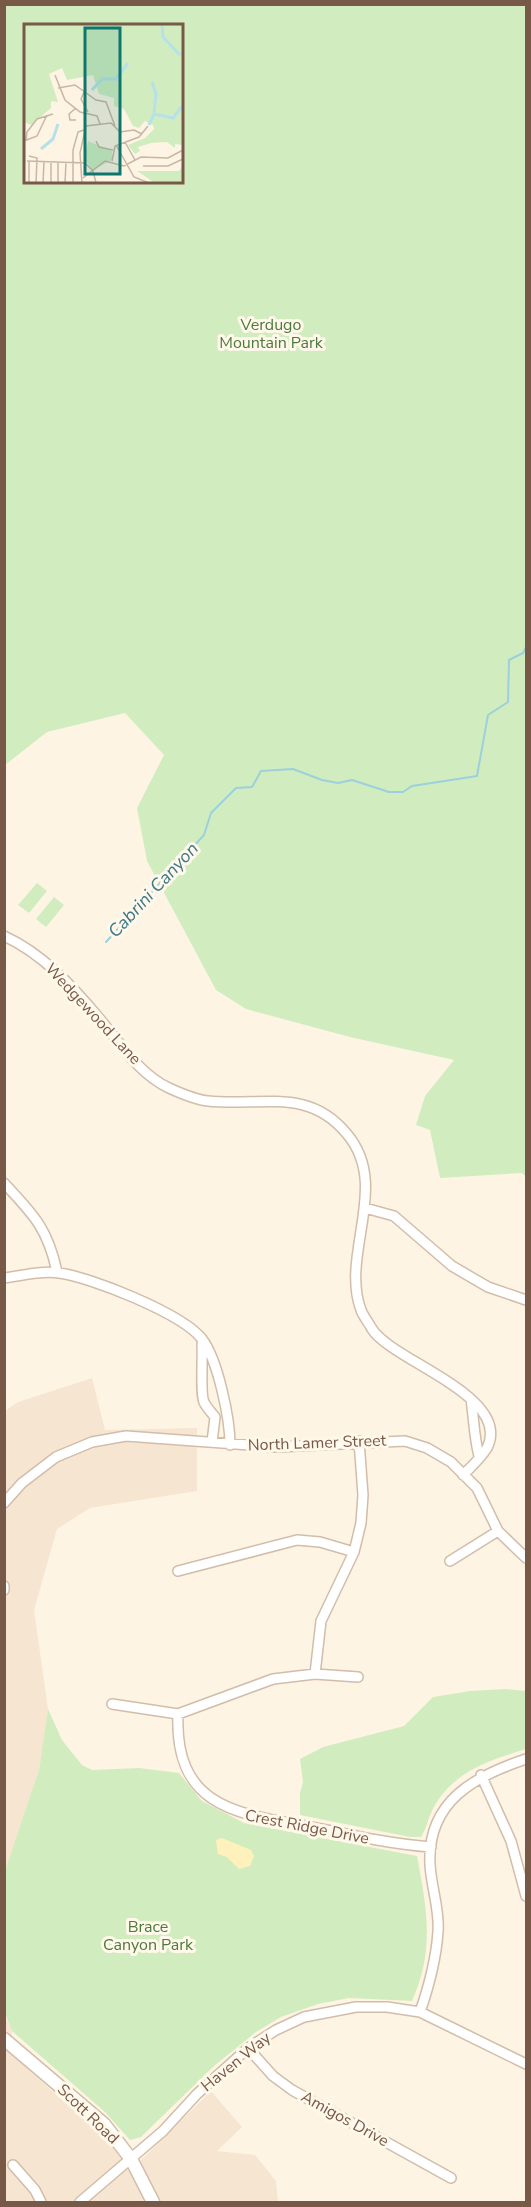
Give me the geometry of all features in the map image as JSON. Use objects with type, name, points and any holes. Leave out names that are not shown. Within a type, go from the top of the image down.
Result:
[{"type":"street","name":"Wedgewood Lane","points":[[4,936],[28,947],[58,974],[99,1017],[131,1060],[167,1087],[206,1101],[289,1101],[322,1112],[348,1134],[365,1165],[365,1208],[356,1280],[361,1310],[375,1333],[394,1350],[440,1375],[478,1406],[490,1429],[487,1447],[463,1475]]},
{"type":"street","points":[[4,1183],[34,1215],[50,1241],[57,1272]]},
{"type":"street","points":[[365,1208],[394,1216],[452,1266],[488,1287],[526,1299]]},
{"type":"street","points":[[4,1278],[57,1272],[86,1278],[134,1298],[188,1325],[202,1339],[214,1364],[230,1433],[230,1445]]},
{"type":"street","points":[[202,1339],[204,1371],[202,1395],[215,1418],[213,1442]]},
{"type":"street","points":[[471,1400],[476,1422],[473,1433],[479,1456]]},
{"type":"street","name":"North Lamer Street","points":[[4,1503],[22,1483],[56,1457],[92,1442],[142,1436],[230,1445],[277,1447],[359,1441],[405,1441],[427,1448],[451,1462],[477,1488],[498,1531],[526,1558]]},
{"type":"street","points":[[315,1674],[321,1621],[354,1552],[361,1523],[363,1495],[359,1441]]},
{"type":"street","points":[[450,1561],[498,1531]]},
{"type":"street","points":[[178,1571],[297,1540],[320,1542],[354,1552]]},
{"type":"street","points":[[112,1704],[178,1714],[273,1679],[315,1674],[358,1677]]},
{"type":"street","name":"Crest Ridge Drive","points":[[178,1714],[177,1741],[183,1761],[195,1784],[214,1802],[238,1814],[395,1844],[431,1847]]},
{"type":"street","points":[[420,2012],[433,1975],[438,1930],[430,1863],[436,1827],[443,1812],[460,1790],[481,1775],[526,1759]]},
{"type":"street","points":[[481,1775],[511,1841],[526,1896]]},
{"type":"street","name":"Haven Way","points":[[80,2202],[131,2159],[249,2048],[276,2030],[304,2017],[329,2011],[387,2007],[420,2012],[526,2064]]},
{"type":"street","name":"Scott Road","points":[[4,2039],[104,2124],[131,2159],[153,2202]]},
{"type":"street","name":"Amigos Drive","points":[[249,2048],[273,2076],[292,2090],[451,2178]]},
{"type":"street","points":[[13,2165],[35,2190],[41,2202]]},
{"type":"shaded area","points":[[92,1378],[105,1430],[197,1428],[197,1491],[90,1508],[57,1529],[34,1610],[48,1709],[44,1740],[39,1770],[5,1871],[5,1411],[18,1402]]},
{"type":"shaded area","points":[[4,2013],[12,2031],[12,2055],[119,2151],[129,2172],[211,2091],[242,2127],[217,2151],[255,2155],[276,2181],[278,2202],[5,2202]]},
{"type":"green space","name":"Verdugo Mountain Park","points":[[5,4],[526,5],[526,1176],[521,1173],[440,1178],[430,1130],[416,1125],[425,1096],[454,1060],[350,1037],[246,1009],[216,990],[147,861],[137,808],[164,755],[125,713],[47,732],[5,765]]},
{"type":"green space","points":[[37,883],[47,891],[29,913],[18,905]]},
{"type":"green space","points":[[54,897],[64,905],[46,927],[36,919]]},
{"type":"green space","points":[[506,1689],[526,1691],[526,1749],[486,1763],[452,1784],[434,1807],[421,1837],[410,1837],[300,1815],[300,1793],[303,1782],[300,1759],[323,1747],[404,1726],[433,1697],[470,1691]]},
{"type":"green space","name":"Brace Canyon Park","points":[[48,1709],[62,1740],[82,1765],[92,1770],[139,1768],[179,1773],[202,1801],[244,1823],[417,1856],[427,1929],[424,1964],[412,2001],[349,1998],[318,2004],[281,2017],[256,2032],[214,2066],[141,2137],[130,2140],[105,2112],[12,2031],[5,2013],[5,1871],[39,1770]]},
{"type":"sand","points":[[222,1838],[251,1850],[254,1856],[250,1866],[239,1869],[227,1857],[218,1854],[216,1840]]},
{"type":"waterway","name":"Cabrini Canyon","points":[[106,942],[204,835],[211,813],[236,788],[252,787],[261,771],[293,769],[322,780],[338,783],[352,780],[389,792],[403,792],[412,786],[477,776],[488,715],[508,702],[509,660],[523,653],[526,647]]}]
